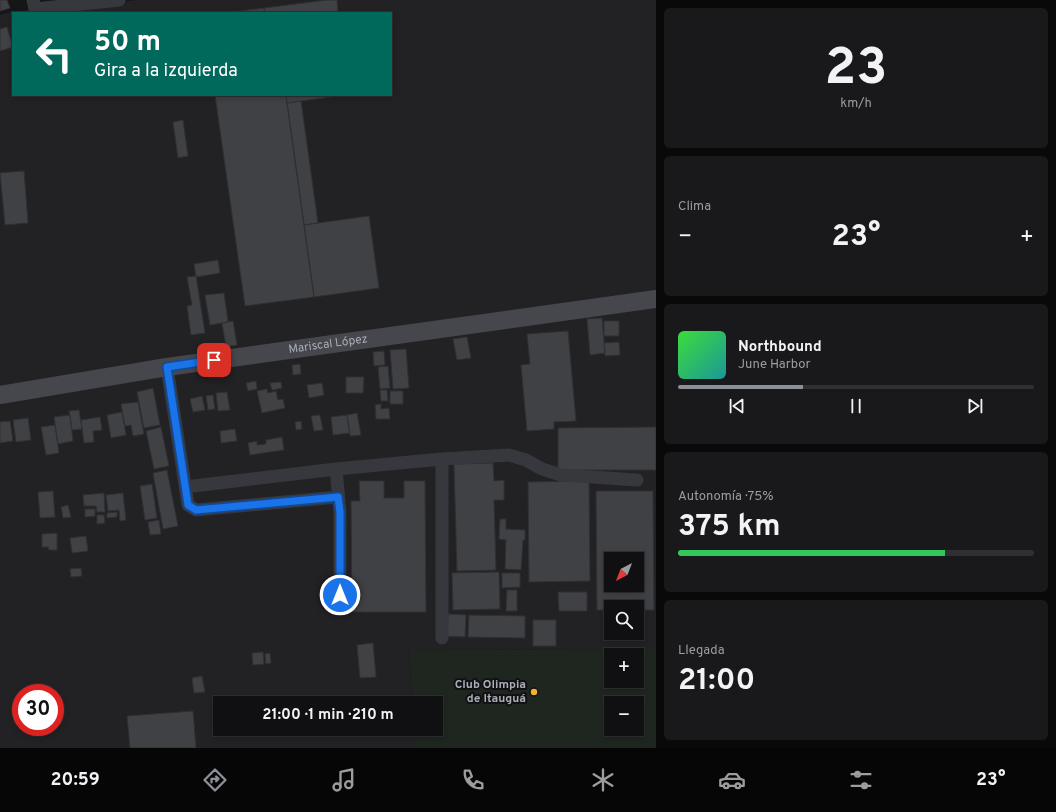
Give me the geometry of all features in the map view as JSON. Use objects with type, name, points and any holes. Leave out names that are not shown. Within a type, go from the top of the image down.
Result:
[{"type":"street","points":[[34,5],[119,0]]},
{"type":"street","name":"Mariscal López","points":[[0,395],[167,367],[656,299]]},
{"type":"street","points":[[167,367],[188,505],[196,510],[338,497]]},
{"type":"street","points":[[185,488],[336,469],[442,459],[510,455],[526,460],[542,469],[561,476],[637,480]]},
{"type":"street","points":[[442,459],[442,638]]},
{"type":"street","points":[[336,469],[340,512],[340,609]]},
{"type":"shaded area","points":[[138,0],[656,0],[656,649],[604,648],[604,649],[409,650],[412,696],[213,696],[213,736],[414,736],[415,748],[0,748],[0,15],[10,12]]},
{"type":"shaded area","name":"Club Olimpia de Itauguá","points":[[604,649],[604,688],[644,688],[644,649],[656,649],[656,748],[415,748],[414,736],[443,736],[443,696],[412,696],[409,650]]},
{"type":"building","points":[[0,0],[7,0],[10,8],[0,11]]},
{"type":"building","points":[[337,0],[338,12],[265,12],[264,8]]},
{"type":"building","points":[[264,8],[265,12],[232,12]]},
{"type":"building","points":[[7,27],[12,47],[0,51],[0,29]]},
{"type":"building","points":[[215,96],[286,96],[314,297],[245,306]]},
{"type":"building","points":[[286,96],[338,96],[287,103]]},
{"type":"building","points":[[301,101],[318,223],[304,225],[287,103]]},
{"type":"building","points":[[183,120],[188,156],[178,158],[173,122]]},
{"type":"building","points":[[24,171],[28,223],[5,225],[0,173]]},
{"type":"building","points":[[369,216],[379,288],[314,297],[304,225]]},
{"type":"building","points":[[218,260],[220,273],[196,277],[194,264]]},
{"type":"building","points":[[196,276],[205,333],[191,335],[187,306],[192,305],[187,277]]},
{"type":"building","points":[[224,293],[228,322],[210,325],[205,295]]},
{"type":"building","points":[[602,318],[605,353],[590,355],[587,319]]},
{"type":"building","points":[[233,321],[237,345],[226,347],[222,323]]},
{"type":"building","points":[[604,321],[619,321],[619,336],[604,336]]},
{"type":"building","points":[[568,331],[576,421],[554,422],[554,429],[527,431],[521,365],[530,364],[527,334]]},
{"type":"building","points":[[467,337],[471,358],[457,360],[453,339]]},
{"type":"building","points":[[619,342],[620,355],[605,356],[604,343]]},
{"type":"building","points":[[406,349],[409,388],[393,389],[390,350]]},
{"type":"building","points":[[384,351],[385,365],[374,366],[373,352]]},
{"type":"building","points":[[300,364],[301,374],[293,375],[292,365]]},
{"type":"building","points":[[388,366],[390,388],[380,389],[378,367]]},
{"type":"building","points":[[346,377],[364,377],[363,393],[346,393]]},
{"type":"building","points":[[256,381],[257,389],[248,391],[246,383]]},
{"type":"building","points":[[281,382],[282,388],[272,390],[270,383]]},
{"type":"building","points":[[322,383],[324,395],[309,398],[307,385]]},
{"type":"building","points":[[153,388],[160,425],[144,428],[137,392]]},
{"type":"building","points":[[267,389],[268,393],[276,391],[278,400],[283,399],[285,408],[262,413],[257,391]]},
{"type":"building","points":[[380,390],[387,390],[388,401],[381,401]]},
{"type":"building","points":[[390,391],[403,391],[403,404],[390,404]]},
{"type":"building","points":[[227,392],[230,410],[218,411],[216,393]]},
{"type":"building","points":[[213,395],[215,409],[208,410],[206,396]]},
{"type":"building","points":[[202,396],[205,410],[193,412],[190,399]]},
{"type":"building","points":[[138,402],[144,434],[133,436],[131,425],[125,426],[121,404]]},
{"type":"building","points":[[381,404],[381,409],[389,408],[390,419],[376,419],[375,405]]},
{"type":"building","points":[[79,410],[82,429],[72,430],[69,411]]},
{"type":"building","points":[[122,412],[126,435],[111,438],[107,415]]},
{"type":"building","points":[[357,413],[361,435],[350,436],[347,415]]},
{"type":"building","points":[[70,415],[73,441],[58,444],[54,417]]},
{"type":"building","points":[[320,415],[323,430],[314,431],[311,416]]},
{"type":"building","points":[[347,415],[350,433],[333,435],[331,417]]},
{"type":"building","points":[[100,417],[102,430],[93,431],[94,442],[84,443],[81,420]]},
{"type":"building","points":[[28,418],[31,440],[16,442],[13,420]]},
{"type":"building","points":[[10,421],[13,441],[0,443],[0,422]]},
{"type":"building","points":[[301,421],[302,429],[296,430],[295,422]]},
{"type":"building","points":[[55,425],[59,453],[46,455],[41,427]]},
{"type":"building","points":[[161,427],[169,466],[154,469],[146,431]]},
{"type":"building","points":[[656,427],[656,470],[558,470],[558,428]]},
{"type":"building","points":[[235,429],[237,441],[221,443],[220,431]]},
{"type":"building","points":[[282,437],[284,450],[250,455],[248,443],[257,441],[257,445],[266,444],[266,440]]},
{"type":"building","points":[[493,463],[494,481],[504,480],[504,500],[494,500],[496,570],[457,571],[454,464]]},
{"type":"building","points":[[167,470],[178,526],[163,529],[153,473]]},
{"type":"building","points":[[359,481],[384,481],[384,498],[404,498],[404,481],[425,481],[426,612],[352,612],[351,501],[360,501]]},
{"type":"building","points":[[589,481],[590,581],[529,582],[528,482]]},
{"type":"building","points":[[152,484],[157,518],[145,520],[140,486]]},
{"type":"building","points":[[53,491],[55,517],[40,518],[38,492]]},
{"type":"building","points":[[596,491],[653,491],[654,610],[644,610],[644,600],[604,600],[604,610],[597,610]]},
{"type":"building","points":[[104,493],[105,512],[97,512],[96,506],[84,506],[83,495]]},
{"type":"building","points":[[123,493],[126,520],[120,521],[119,510],[108,511],[106,495]]},
{"type":"building","points":[[68,505],[71,517],[63,518],[61,507]]},
{"type":"building","points":[[85,509],[95,509],[95,516],[85,517]]},
{"type":"building","points":[[117,512],[117,517],[107,518],[107,513]]},
{"type":"building","points":[[97,515],[104,515],[105,523],[97,524]]},
{"type":"building","points":[[500,519],[506,519],[506,529],[525,530],[521,570],[505,569],[506,540],[499,539]]},
{"type":"building","points":[[159,520],[161,534],[150,535],[148,522]]},
{"type":"building","points":[[57,533],[57,550],[49,550],[48,547],[42,547],[42,534]]},
{"type":"building","points":[[86,536],[88,551],[72,553],[70,538]]},
{"type":"building","points":[[81,568],[82,576],[71,577],[70,569]]},
{"type":"building","points":[[499,572],[500,609],[453,610],[452,573]]},
{"type":"building","points":[[502,573],[520,573],[520,587],[502,588]]},
{"type":"building","points":[[507,590],[517,590],[517,611],[506,611]]},
{"type":"building","points":[[558,592],[587,592],[587,611],[559,611]]},
{"type":"building","points":[[448,614],[466,615],[465,637],[447,636]]},
{"type":"building","points":[[469,615],[525,616],[525,638],[468,637]]},
{"type":"building","points":[[533,620],[556,620],[556,646],[533,646]]},
{"type":"building","points":[[373,643],[376,677],[360,678],[357,645]]},
{"type":"building","points":[[263,652],[264,664],[253,665],[252,653]]},
{"type":"building","points":[[270,653],[271,663],[266,664],[265,654]]},
{"type":"building","points":[[202,676],[205,692],[194,693],[192,678]]},
{"type":"building","points":[[193,711],[196,748],[130,748],[127,716]]},
{"type":"place","name":"Club Olimpia de Itauguá","points":[[534,692]]},
{"type":"route","points":[[214,360],[167,367],[188,505],[196,510],[338,497],[340,512],[340,595]]}]
